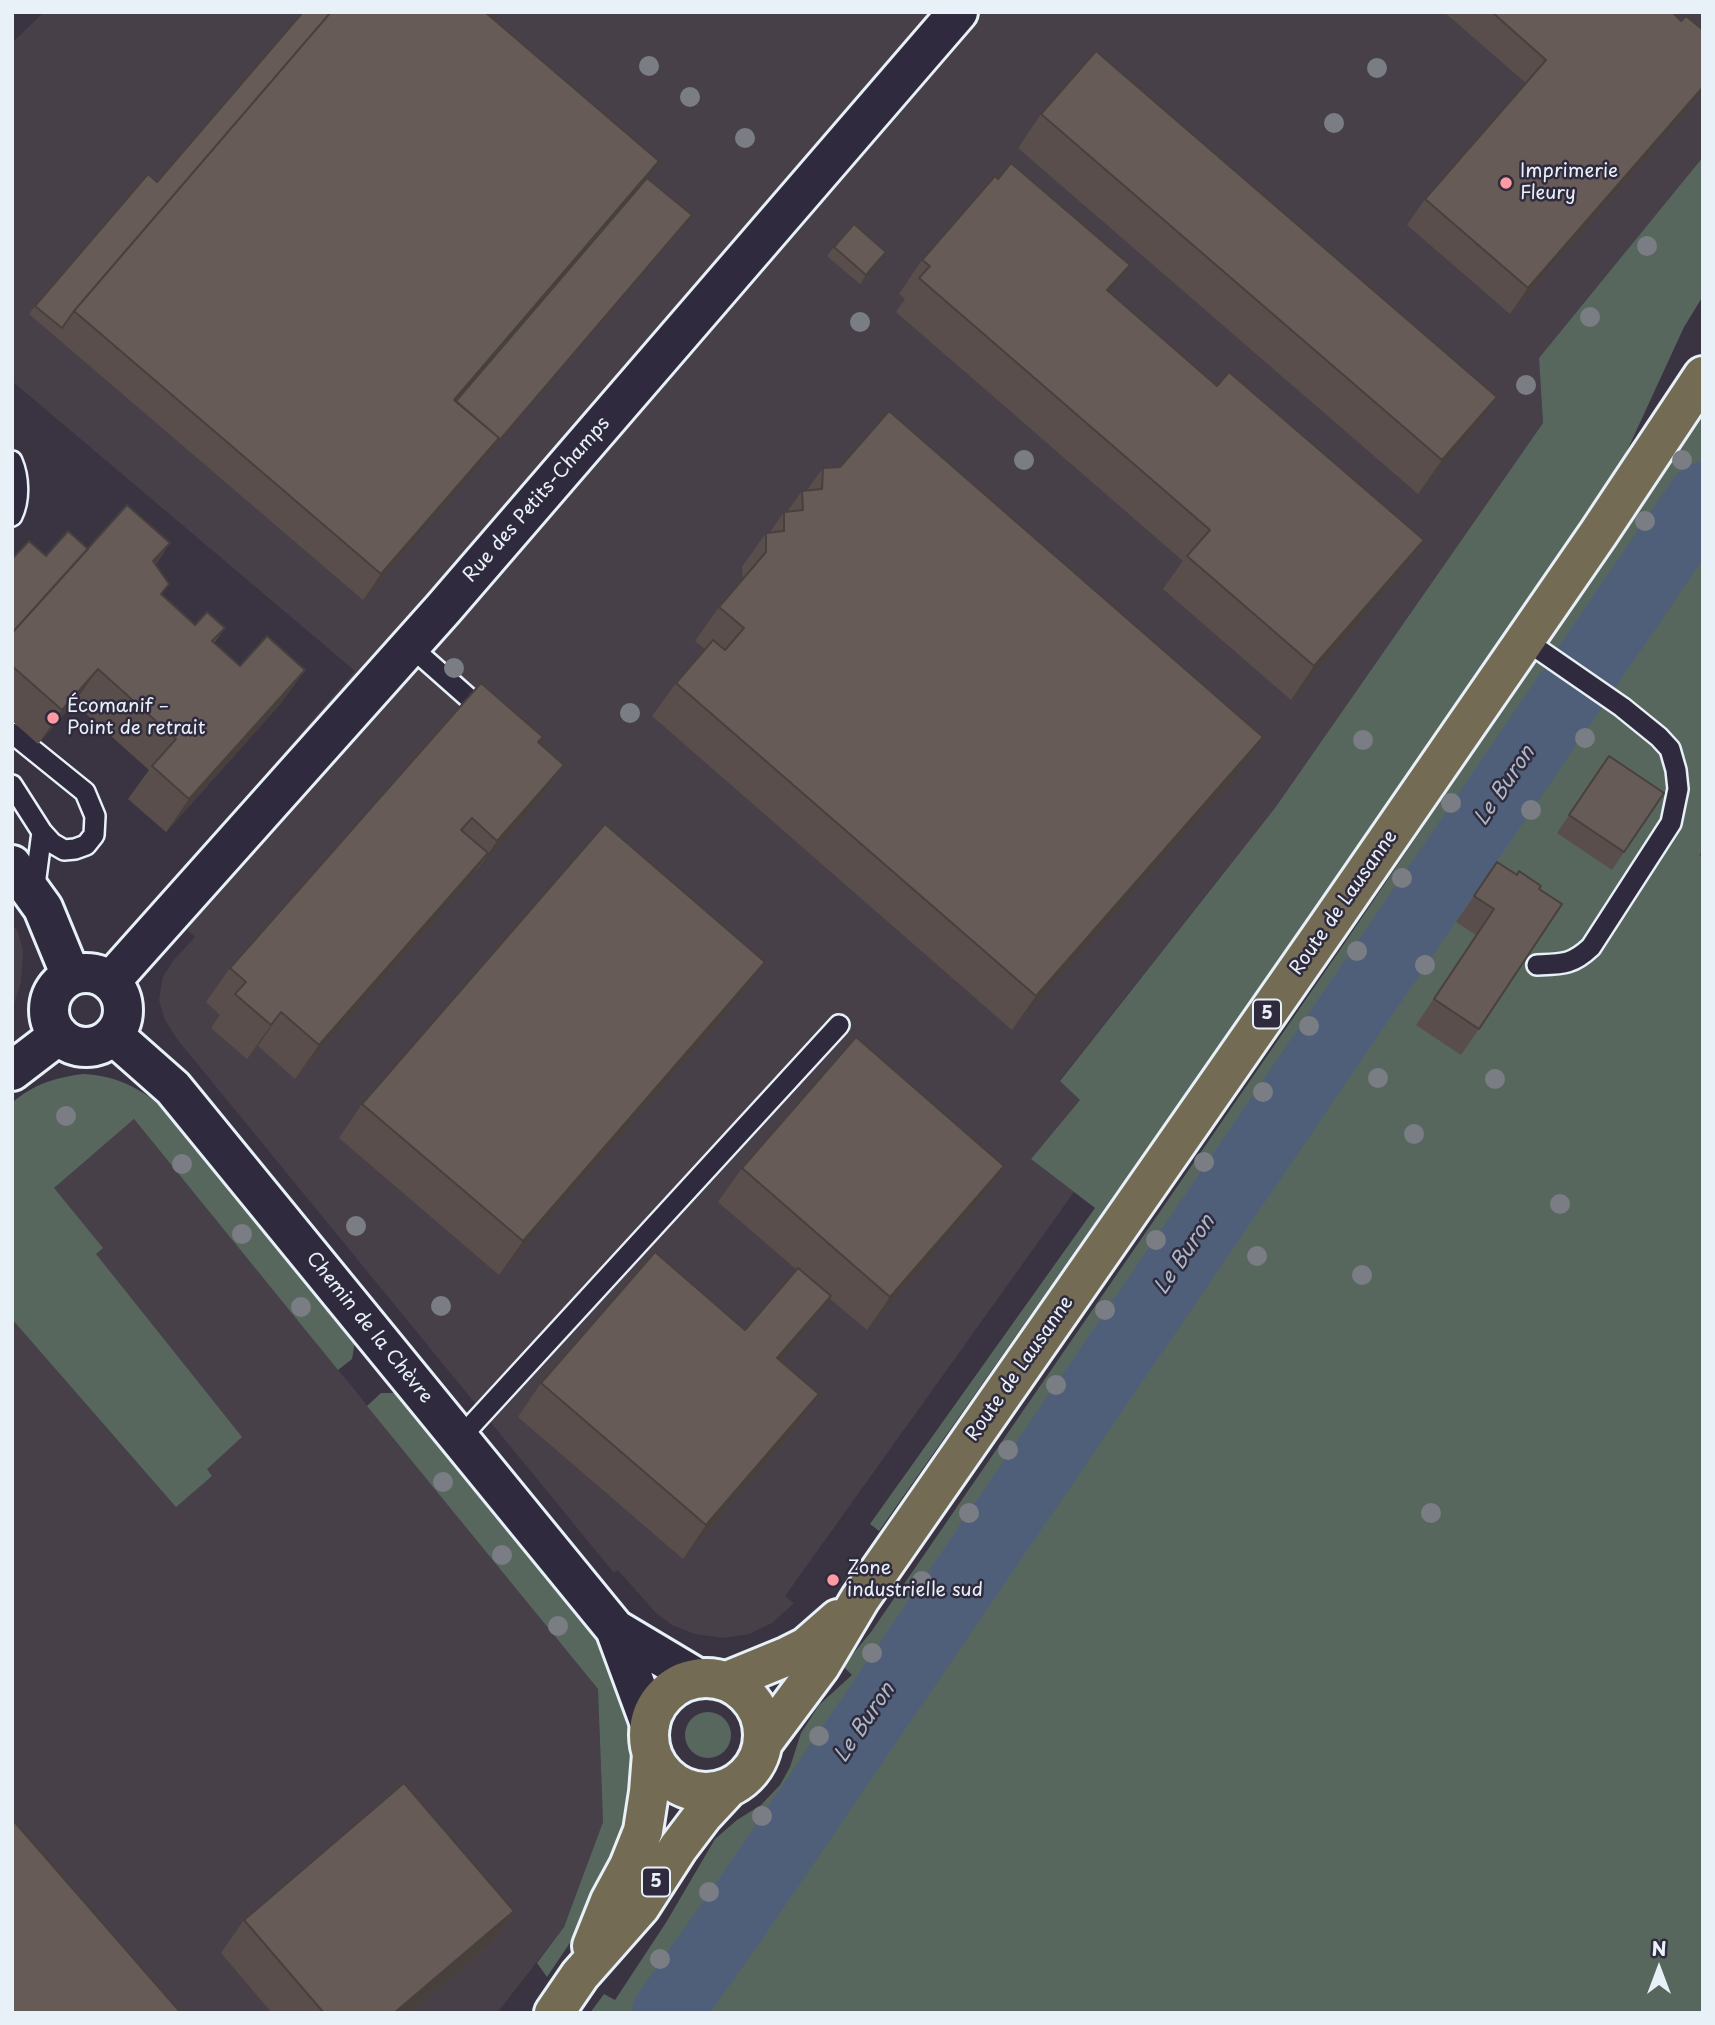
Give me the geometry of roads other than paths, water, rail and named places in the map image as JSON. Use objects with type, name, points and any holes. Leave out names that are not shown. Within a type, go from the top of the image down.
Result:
[{"type":"main road","name":"Route de Lausanne","points":[[764,1741],[820,1666],[860,1599],[1533,646],[1703,376]]},
{"type":"main road","name":"Route de Lausanne","points":[[712,1679],[788,1656],[806,1647],[860,1599]]},
{"type":"main road","points":[[712,1679],[746,1693],[759,1711],[764,1741],[756,1764],[749,1774],[729,1787],[706,1792],[683,1787],[664,1774],[651,1739],[654,1710],[666,1694],[684,1682],[712,1679]]},
{"type":"main road","name":"5","points":[[580,1975],[643,1831],[649,1792],[651,1739]]},
{"type":"main road","name":"5","points":[[554,2013],[580,1975],[640,1907],[703,1815],[729,1787]]},
{"type":"street","name":"Rue des Petits-Champs","points":[[110,982],[410,646],[958,12]]},
{"type":"street","points":[[23,879],[43,908],[71,976]]},
{"type":"street","points":[[85,973],[110,982],[120,994],[123,1008],[121,1022],[113,1035],[101,1044],[86,1047],[71,1044],[59,1035],[51,1024],[49,1009],[52,996],[60,984],[71,976],[85,973]]},
{"type":"street","points":[[12,1071],[59,1035]]},
{"type":"street","name":"Chemin de la Chèvre","points":[[113,1035],[173,1088],[615,1629],[651,1739]]},
{"type":"street","name":"Chemin de la Chèvre","points":[[615,1629],[712,1679]]},
{"type":"lane","points":[[12,461],[16,469],[18,493],[12,516]]},
{"type":"lane","points":[[410,646],[503,729]]},
{"type":"lane","points":[[1533,646],[1622,707],[1659,737],[1670,750],[1678,789],[1671,823],[1591,947],[1579,959],[1564,964],[1537,965]]},
{"type":"lane","points":[[12,733],[85,792],[95,816],[94,835],[86,845],[75,849],[64,850],[52,843],[12,785]]},
{"type":"lane","points":[[23,879],[42,832]]},
{"type":"lane","points":[[459,1439],[839,1025]]},
{"type":"waterway","name":"Le Buron","points":[[667,2013],[1703,497]]},
{"type":"place","name":"Imprimerie Fleury","points":[[1506,183]]},
{"type":"place","name":"Écomanif – Point de retrait","points":[[53,718]]},
{"type":"place","name":"Zone industrielle sud","points":[[833,1580]]}]
